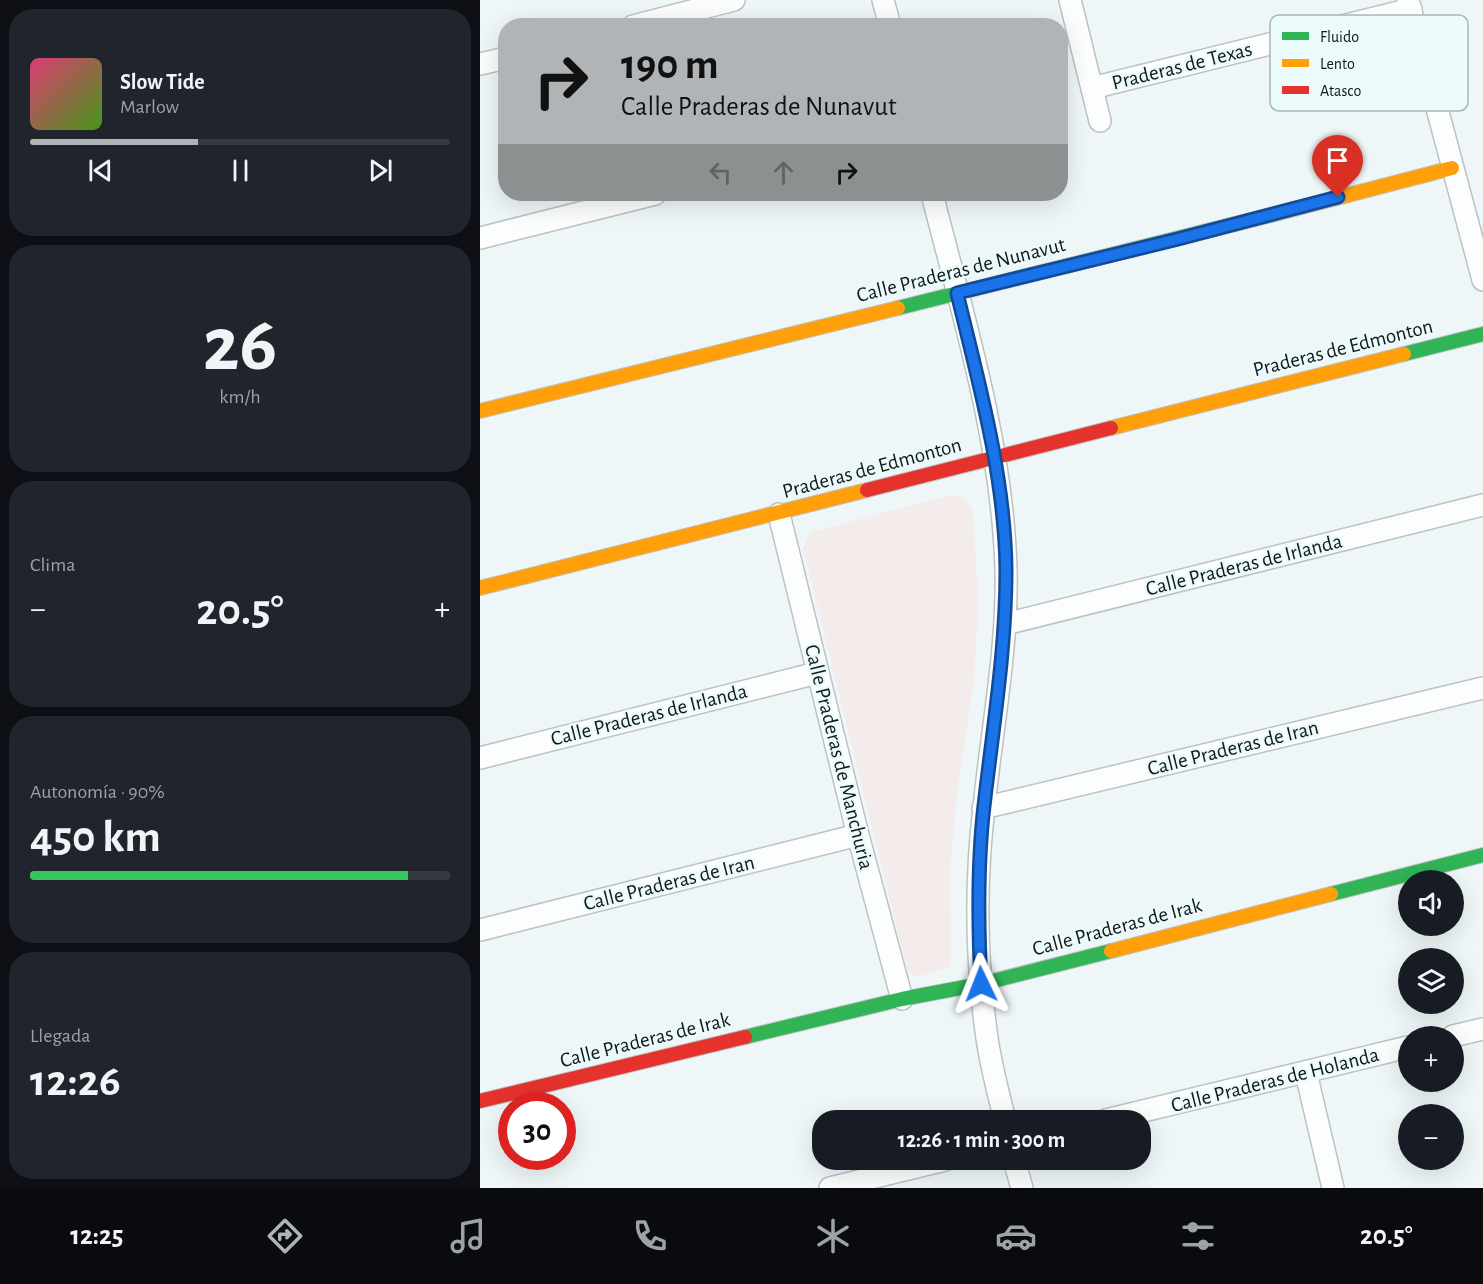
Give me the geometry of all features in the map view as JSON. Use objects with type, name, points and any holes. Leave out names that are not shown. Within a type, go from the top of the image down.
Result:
[{"type":"street","points":[[664,18],[734,0]]},
{"type":"street","points":[[883,0],[888,18]]},
{"type":"street","points":[[1070,0],[1100,121]]},
{"type":"street","name":"Praderas de Texas","points":[[1371,15],[1409,5]]},
{"type":"street","name":"Praderas de Texas","points":[[1092,88],[1270,41]]},
{"type":"street","points":[[480,64],[498,60]]},
{"type":"street","name":"Praderas de Texas","points":[[1437,111],[1483,280]]},
{"type":"street","name":"Calle Praderas de Nunavut","points":[[480,411],[1189,236],[1452,168]]},
{"type":"street","points":[[480,238],[627,201]]},
{"type":"street","points":[[934,201],[986,416],[1002,517],[1006,568],[1001,680],[983,808],[978,916],[981,984],[987,1040],[1003,1110]]},
{"type":"street","name":"Praderas de Edmonton","points":[[480,588],[1483,334]]},
{"type":"street","name":"Calle Praderas de Irlanda","points":[[1005,624],[1483,506]]},
{"type":"street","name":"Calle Praderas de Manchuria","points":[[778,514],[858,836],[902,999]]},
{"type":"street","name":"Calle Praderas de Irlanda","points":[[480,758],[817,673]]},
{"type":"street","name":"Calle Praderas de Iran","points":[[983,808],[1483,688]]},
{"type":"street","name":"Calle Praderas de Iran","points":[[480,930],[858,836]]},
{"type":"street","name":"Calle Praderas de Irak","points":[[480,1101],[902,999],[981,984],[1483,855]]},
{"type":"street","points":[[1464,1033],[1483,1029]]},
{"type":"street","name":"Calle Praderas de Holanda","points":[[1149,1110],[1398,1050]]},
{"type":"street","points":[[1306,1073],[1333,1188]]},
{"type":"street","points":[[830,1188],[904,1170]]},
{"type":"street","points":[[1017,1170],[1022,1188]]},
{"type":"shaded area","points":[[948,496],[964,499],[973,512],[978,601],[974,682],[958,784],[950,869],[951,960],[948,968],[917,977],[908,972],[803,548],[811,532]]},
{"type":"traffic: fast","points":[[898,308],[1275,214]]},
{"type":"traffic: fast","points":[[1404,354],[1483,334]]},
{"type":"traffic: fast","points":[[1331,894],[1483,855]]},
{"type":"traffic: fast","points":[[745,1037],[902,999],[981,984],[1111,951]]},
{"type":"traffic: slow","points":[[1275,214],[1452,168]]},
{"type":"traffic: slow","points":[[480,411],[898,308]]},
{"type":"traffic: slow","points":[[1111,428],[1404,354]]},
{"type":"traffic: slow","points":[[480,588],[867,490]]},
{"type":"traffic: slow","points":[[1111,951],[1331,894]]},
{"type":"traffic: jam","points":[[867,490],[1111,428]]},
{"type":"traffic: jam","points":[[480,1101],[745,1037]]},
{"type":"route","points":[[981,984],[978,916],[983,808],[1001,680],[1006,568],[994,458],[957,293],[1338,197]]}]
